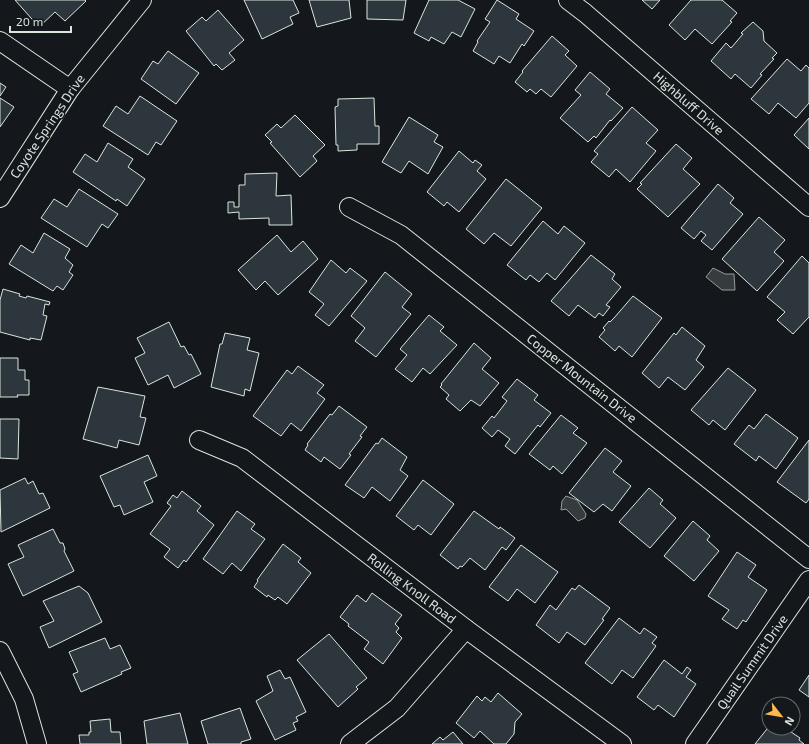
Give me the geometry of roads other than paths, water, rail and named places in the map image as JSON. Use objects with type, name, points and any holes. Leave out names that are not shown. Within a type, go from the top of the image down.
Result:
[{"type":"street","name":"Coyote Springs Drive","points":[[0,198],[70,89],[142,0]]},
{"type":"street","name":"Highbluff Drive","points":[[568,0],[809,207]]},
{"type":"street","points":[[0,41],[70,89]]},
{"type":"street","name":"Copper Mountain Drive","points":[[349,207],[401,235],[809,559]]},
{"type":"street","name":"Rolling Knoll Road","points":[[199,440],[242,458],[466,630],[622,744]]},
{"type":"street","name":"Quail Summit Drive","points":[[695,744],[809,580]]},
{"type":"street","points":[[350,744],[398,708],[466,630]]},
{"type":"street","points":[[0,651],[24,699],[37,744]]}]
